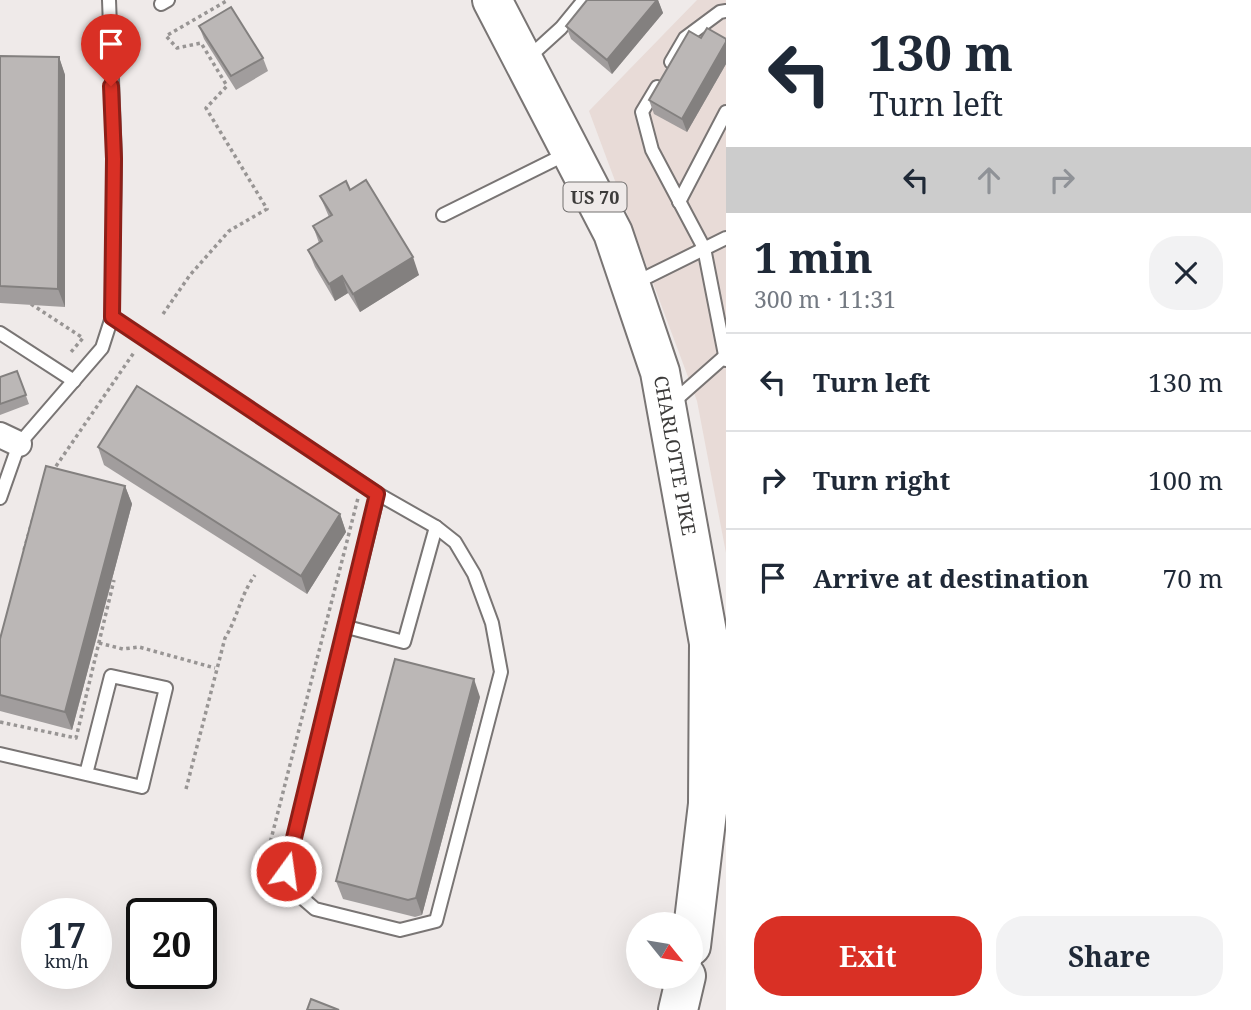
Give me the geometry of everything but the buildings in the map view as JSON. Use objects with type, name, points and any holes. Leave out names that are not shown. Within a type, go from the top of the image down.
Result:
[{"type":"main road","name":"CHARLOTTE PIKE","points":[[492,0],[522,63],[614,233],[633,284],[667,407],[717,640],[714,794],[696,912]]},
{"type":"main road","points":[[678,1010],[684,989]]},
{"type":"lane","points":[[0,498],[10,439],[74,381],[102,348],[112,317],[114,159],[109,0]]},
{"type":"lane","points":[[522,63],[561,28],[584,0]]},
{"type":"lane","points":[[667,407],[725,359],[704,248],[652,150],[642,112],[685,38],[720,12],[726,11]]},
{"type":"lane","points":[[679,202],[726,112]]},
{"type":"lane","points":[[443,215],[571,152]]},
{"type":"lane","points":[[633,284],[726,238]]},
{"type":"lane","points":[[112,317],[377,494],[436,527],[455,541],[474,574],[492,623],[501,672],[436,921],[400,930],[315,909],[300,896],[286,871],[377,494]]},
{"type":"lane","points":[[0,332],[74,381]]},
{"type":"lane","points":[[347,627],[404,642],[436,527]]},
{"type":"lane","points":[[0,754],[86,774],[142,787],[166,688],[111,676],[86,774]]},
{"type":"path","points":[[163,314],[190,275],[229,231],[267,209],[205,108],[227,86],[201,43],[177,48],[166,36],[228,0]]},
{"type":"path","points":[[21,297],[83,338],[71,352]]},
{"type":"path","points":[[51,473],[140,344]]},
{"type":"path","points":[[134,352],[145,360]]},
{"type":"path","points":[[22,558],[37,494],[44,483]]},
{"type":"path","points":[[267,855],[359,493]]},
{"type":"path","points":[[186,789],[216,668],[241,596],[255,575]]},
{"type":"path","points":[[0,722],[76,738],[114,580]]},
{"type":"path","points":[[99,643],[123,649],[139,647],[216,668]]},
{"type":"shaded area","points":[[697,0],[726,0],[726,553],[697,401],[589,111]]},
{"type":"route","points":[[111,86],[114,159],[112,317],[377,494],[286,871]]}]
